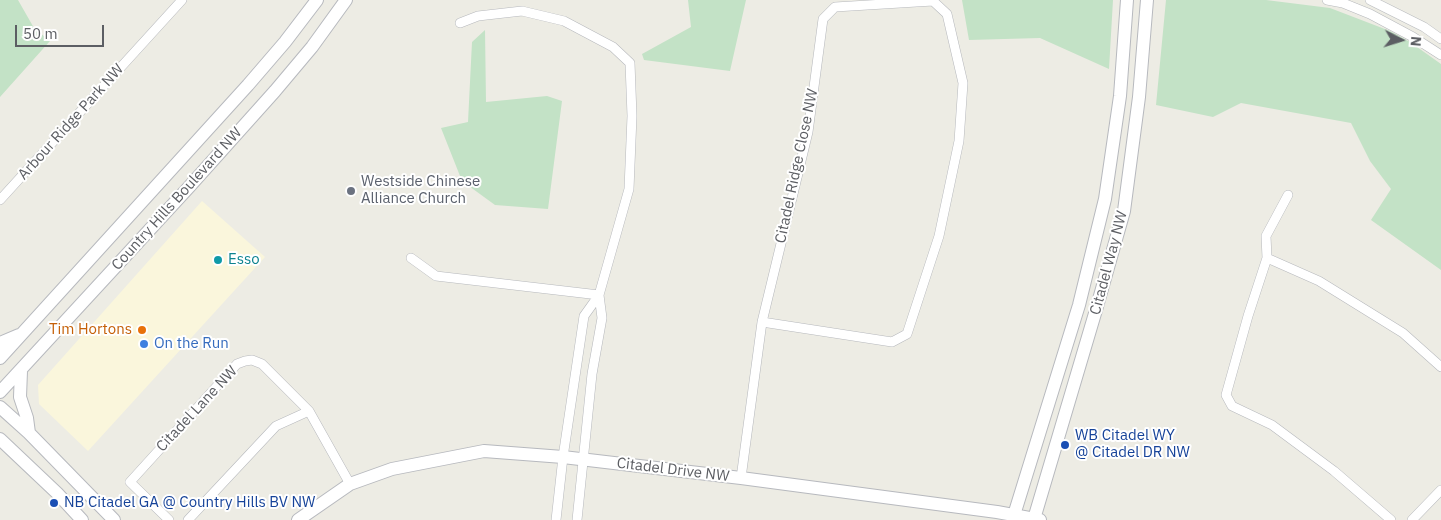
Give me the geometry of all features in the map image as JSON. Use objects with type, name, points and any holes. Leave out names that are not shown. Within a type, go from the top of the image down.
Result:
[{"type":"street","name":"Arbour Ridge Park NW","points":[[0,200],[182,0]]},
{"type":"street","name":"Country Hills Boulevard NW","points":[[0,358],[248,85],[285,42],[317,0]]},
{"type":"street","name":"Country Hills Boulevard NW","points":[[0,392],[275,91],[312,47],[346,0]]},
{"type":"street","name":"Citadel Way NW","points":[[1014,515],[1079,304],[1105,199],[1120,96],[1127,0]]},
{"type":"street","name":"Citadel Way NW","points":[[1037,519],[1124,211],[1139,97],[1147,0]]},
{"type":"street","points":[[1327,0],[1343,3],[1370,14],[1413,37],[1441,55]]},
{"type":"street","points":[[1370,0],[1424,27],[1441,39]]},
{"type":"street","name":"Citadel Ridge Close NW","points":[[741,478],[762,322],[808,132],[823,19],[835,7],[933,2],[947,14],[963,83],[959,140],[939,236],[907,334],[892,342],[762,322]]},
{"type":"street","points":[[460,23],[478,16],[522,11],[564,22],[613,47],[630,63],[632,116],[629,189],[599,295],[584,316],[563,457],[556,520]]},
{"type":"street","points":[[1120,96],[1139,97]]},
{"type":"street","points":[[1288,195],[1266,236],[1267,258],[1248,316],[1226,395],[1232,406],[1272,425],[1334,471],[1391,520]]},
{"type":"street","points":[[411,258],[436,276],[599,295]]},
{"type":"street","points":[[1267,258],[1319,281],[1403,333],[1441,367]]},
{"type":"street","points":[[576,520],[592,374],[602,318],[599,295]]},
{"type":"street","points":[[1079,304],[1096,310]]},
{"type":"street","points":[[0,343],[22,334]]},
{"type":"street","name":"Citadel Lane NW","points":[[170,520],[130,482],[237,364],[252,360],[262,364],[309,411],[350,484]]},
{"type":"street","points":[[21,371],[20,397],[27,418],[29,434]]},
{"type":"street","points":[[0,408],[29,434],[114,520]]},
{"type":"street","points":[[188,520],[276,426],[309,411]]},
{"type":"street","points":[[2,443],[57,493],[82,520]]},
{"type":"street","name":"Citadel Drive NW","points":[[298,520],[350,484],[392,469],[484,451],[584,459],[741,478],[1037,519]]},
{"type":"street","points":[[1412,520],[1441,490]]},
{"type":"street","name":"Citadel Drive NW","points":[[308,520],[316,508]]},
{"type":"shaded area","points":[[202,201],[265,257],[88,451],[39,404],[38,385]]},
{"type":"green space","points":[[0,0],[18,0],[34,28],[50,41],[0,97]]},
{"type":"green space","points":[[688,0],[746,0],[730,71],[644,60],[642,54],[691,27]]},
{"type":"green space","points":[[962,0],[1113,0],[1109,69],[1040,38],[969,40]]},
{"type":"green space","points":[[1166,0],[1266,0],[1330,8],[1390,31],[1410,42],[1441,64],[1441,270],[1371,220],[1391,189],[1370,161],[1351,123],[1241,103],[1213,117],[1156,105]]},
{"type":"green space","points":[[485,30],[486,102],[547,96],[562,101],[548,209],[495,205],[462,181],[441,128],[468,122],[472,42]]},
{"type":"place","name":"Westside Chinese Alliance Church","points":[[351,191]]},
{"type":"place","name":"Esso","points":[[218,260]]},
{"type":"place","name":"Tim Hortons","points":[[142,330]]},
{"type":"place","name":"On the Run","points":[[144,344]]},
{"type":"place","name":"WB Citadel WY @ Citadel DR NW","points":[[1065,445]]},
{"type":"place","name":"NB Citadel GA @ Country Hills BV NW","points":[[54,503]]}]
